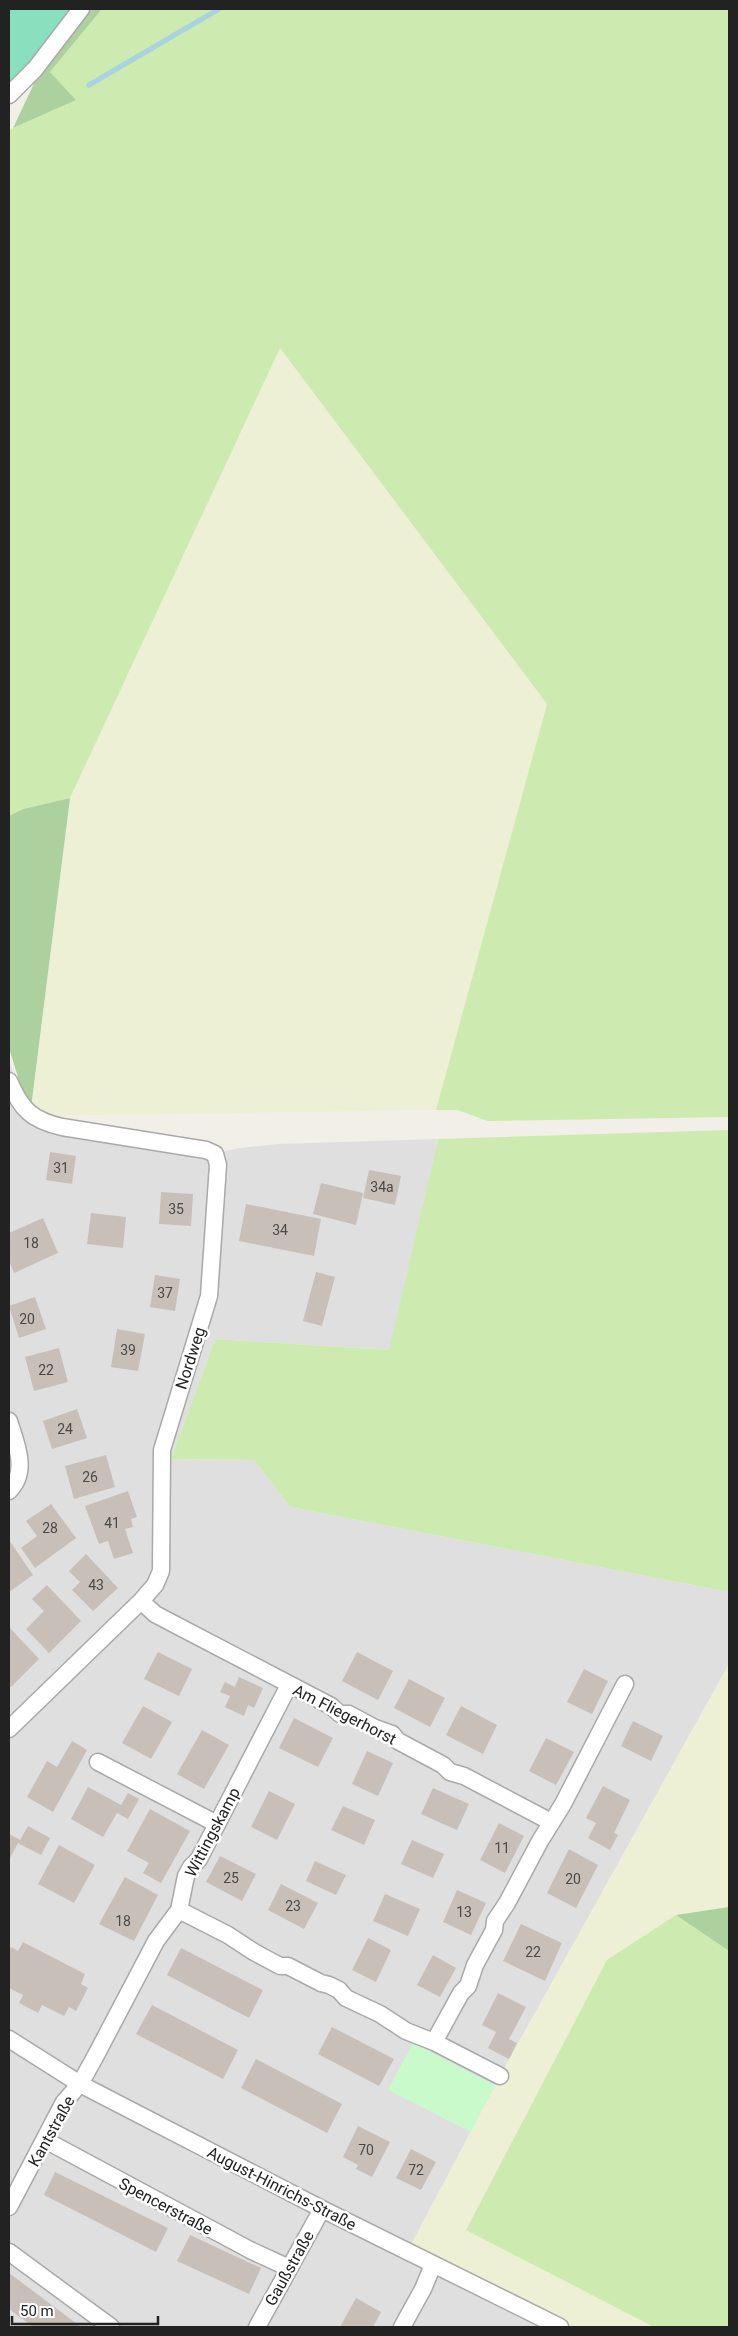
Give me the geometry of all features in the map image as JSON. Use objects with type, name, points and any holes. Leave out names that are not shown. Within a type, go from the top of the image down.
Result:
[{"type":"street","points":[[9,96],[35,69],[81,9]]},
{"type":"street","name":"Nordweg","points":[[9,1080],[24,1108],[39,1121],[62,1127],[206,1150],[215,1154],[217,1159],[209,1296],[163,1445],[162,1564],[155,1585],[9,1730]]},
{"type":"street","points":[[9,1421],[20,1463],[19,1475],[9,1491]]},
{"type":"street","name":"Am Fliegerhorst","points":[[141,1601],[155,1614],[331,1706],[340,1714],[349,1714],[375,1728],[392,1734],[398,1741],[443,1765],[450,1772],[464,1776],[551,1822]]},
{"type":"street","points":[[434,2042],[460,1993],[470,1981],[475,1965],[494,1930],[495,1921],[500,1911],[508,1903],[551,1822],[563,1804],[625,1684]]},
{"type":"street","name":"Wittingskamp","points":[[80,2084],[156,1941],[179,1910],[186,1876],[199,1859],[290,1685]]},
{"type":"street","points":[[98,1762],[217,1824]]},
{"type":"street","points":[[179,1910],[228,1935],[235,1942],[280,1966],[288,1966],[321,1983],[329,1985],[339,1990],[346,1998],[380,2014],[386,2020],[500,2076]]},
{"type":"street","name":"August-Hinrichs-Straße","points":[[9,2039],[80,2084],[553,2326]]},
{"type":"street","name":"Kantstraße","points":[[9,2207],[64,2102],[80,2084]]},
{"type":"street","name":"Spencerstraße","points":[[45,2140],[250,2250],[289,2268]]},
{"type":"street","name":"Gaußstraße","points":[[257,2327],[322,2209]]},
{"type":"street","points":[[9,2252],[112,2327]]},
{"type":"street","points":[[402,2327],[423,2290],[432,2265]]},
{"type":"shaded area","points":[[9,1060],[24,1108],[31,1116],[215,1154],[239,1148],[278,1144],[438,1139],[390,1350],[215,1339],[171,1459],[254,1460],[290,1507],[729,1592],[729,1664],[500,2076],[471,2132],[552,2327],[9,2327]]},
{"type":"green space","points":[[9,9],[80,9],[9,93]]},
{"type":"green space","points":[[81,9],[102,9],[50,72],[76,100],[13,128],[38,75]]},
{"type":"green space","points":[[102,9],[729,9],[729,1117],[488,1121],[457,1110],[436,1110],[547,704],[280,348],[70,798],[23,809],[9,816],[9,130],[75,100],[50,72]]},
{"type":"green space","points":[[280,348],[547,704],[436,1110],[30,1116],[70,798]]},
{"type":"green space","points":[[70,798],[30,1116],[9,1048],[9,816],[23,809]]},
{"type":"green space","points":[[729,1130],[729,1592],[290,1507],[254,1460],[171,1459],[215,1339],[389,1350],[438,1139]]},
{"type":"green space","points":[[729,1664],[729,2327],[560,2327],[407,2252],[500,2076]]},
{"type":"green space","points":[[729,1907],[729,1951],[676,1915]]},
{"type":"green space","points":[[676,1915],[729,1951],[729,2327],[654,2327],[466,2230],[607,1960]]},
{"type":"green space","points":[[413,2043],[495,2085],[471,2132],[388,2090]]},
{"type":"building","points":[[50,1152],[76,1156],[72,1184],[46,1180]]},
{"type":"building","points":[[369,1170],[401,1176],[395,1205],[363,1198]]},
{"type":"building","points":[[321,1183],[363,1193],[356,1225],[313,1214]]},
{"type":"building","points":[[161,1192],[193,1194],[191,1226],[159,1224]]},
{"type":"building","points":[[246,1204],[321,1219],[314,1256],[239,1241]]},
{"type":"building","points":[[91,1213],[126,1217],[123,1248],[87,1244]]},
{"type":"building","points":[[43,1218],[58,1253],[14,1273],[9,1260],[9,1233]]},
{"type":"building","points":[[316,1272],[335,1277],[322,1326],[303,1321]]},
{"type":"building","points":[[155,1275],[180,1279],[175,1311],[150,1307]]},
{"type":"building","points":[[35,1297],[46,1329],[19,1338],[9,1306]]},
{"type":"building","points":[[117,1329],[145,1334],[138,1371],[111,1367]]},
{"type":"building","points":[[59,1348],[68,1382],[34,1391],[25,1357]]},
{"type":"building","points":[[77,1409],[87,1438],[52,1449],[43,1421]]},
{"type":"building","points":[[106,1455],[115,1487],[74,1499],[65,1466]]},
{"type":"building","points":[[128,1491],[137,1517],[131,1519],[133,1527],[125,1529],[133,1553],[114,1559],[108,1541],[99,1544],[85,1506]]},
{"type":"building","points":[[51,1504],[76,1538],[35,1568],[21,1548],[37,1536],[26,1521]]},
{"type":"building","points":[[9,1540],[33,1575],[9,1592]]},
{"type":"building","points":[[86,1554],[118,1588],[93,1611],[72,1590],[80,1582],[69,1571]]},
{"type":"building","points":[[47,1585],[81,1621],[49,1653],[26,1629],[44,1611],[32,1599]]},
{"type":"building","points":[[9,1627],[39,1659],[11,1687],[9,1685]]},
{"type":"building","points":[[158,1652],[192,1669],[179,1696],[144,1679]]},
{"type":"building","points":[[357,1652],[393,1671],[378,1700],[342,1681]]},
{"type":"building","points":[[584,1669],[608,1681],[592,1714],[567,1702]]},
{"type":"building","points":[[239,1677],[263,1688],[254,1708],[248,1705],[244,1716],[225,1707],[230,1696],[220,1692],[225,1682],[235,1687]]},
{"type":"building","points":[[409,1679],[445,1698],[430,1727],[394,1708]]},
{"type":"building","points":[[143,1706],[172,1722],[151,1759],[122,1743]]},
{"type":"building","points":[[461,1706],[497,1725],[483,1754],[446,1735]]},
{"type":"building","points":[[294,1718],[333,1738],[318,1767],[279,1748]]},
{"type":"building","points":[[633,1721],[663,1736],[651,1761],[621,1746]]},
{"type":"building","points":[[202,1730],[229,1745],[204,1789],[177,1774]]},
{"type":"building","points":[[546,1738],[574,1752],[556,1785],[529,1771]]},
{"type":"building","points":[[72,1741],[87,1750],[53,1812],[27,1797],[47,1761],[57,1767]]},
{"type":"building","points":[[367,1751],[393,1763],[378,1796],[352,1784]]},
{"type":"building","points":[[603,1786],[630,1800],[614,1833],[618,1835],[610,1850],[588,1838],[596,1823],[586,1818]]},
{"type":"building","points":[[88,1787],[121,1805],[128,1793],[139,1799],[128,1819],[117,1813],[103,1837],[71,1819]]},
{"type":"building","points":[[433,1788],[469,1804],[457,1830],[421,1814]]},
{"type":"building","points":[[269,1791],[295,1804],[277,1840],[251,1827]]},
{"type":"building","points":[[343,1806],[375,1820],[364,1845],[331,1830]]},
{"type":"building","points":[[150,1809],[190,1831],[161,1883],[143,1873],[149,1863],[127,1851]]},
{"type":"building","points":[[499,1823],[524,1836],[505,1873],[480,1860]]},
{"type":"building","points":[[28,1826],[50,1838],[41,1855],[18,1843],[9,1860],[9,1834],[20,1840]]},
{"type":"building","points":[[412,1840],[444,1854],[433,1878],[401,1864]]},
{"type":"building","points":[[59,1845],[95,1865],[74,1903],[38,1884]]},
{"type":"building","points":[[569,1849],[598,1865],[576,1908],[547,1893]]},
{"type":"building","points":[[220,1856],[256,1874],[242,1901],[206,1882]]},
{"type":"building","points":[[315,1861],[346,1875],[336,1895],[306,1881]]},
{"type":"building","points":[[125,1877],[158,1895],[134,1941],[99,1924]]},
{"type":"building","points":[[281,1884],[318,1903],[304,1929],[268,1910]]},
{"type":"building","points":[[457,1890],[486,1903],[471,1935],[443,1922]]},
{"type":"building","points":[[385,1894],[420,1909],[408,1936],[373,1921]]},
{"type":"building","points":[[521,1924],[562,1943],[545,1981],[503,1961]]},
{"type":"building","points":[[368,1938],[391,1950],[376,1982],[352,1970]]},
{"type":"building","points":[[23,1942],[85,1974],[81,1984],[88,1988],[76,2011],[69,2007],[64,2016],[42,2005],[38,2013],[19,2003],[23,1995],[9,1988],[9,1951],[11,1947],[18,1951]]},
{"type":"building","points":[[181,1948],[263,1990],[249,2018],[167,1975]]},
{"type":"building","points":[[433,1955],[456,1968],[440,1997],[417,1985]]},
{"type":"building","points":[[498,1993],[526,2007],[509,2039],[517,2043],[509,2059],[488,2048],[496,2032],[482,2025]]},
{"type":"building","points":[[152,2005],[238,2050],[223,2079],[136,2034]]},
{"type":"building","points":[[332,2027],[394,2059],[379,2086],[318,2054]]},
{"type":"building","points":[[256,2059],[342,2104],[327,2133],[241,2088]]},
{"type":"building","points":[[358,2126],[390,2142],[372,2177],[356,2169],[358,2165],[343,2157]]},
{"type":"building","points":[[411,2149],[436,2162],[421,2190],[396,2178]]},
{"type":"building","points":[[55,2172],[168,2228],[156,2252],[44,2195]]},
{"type":"building","points":[[190,2235],[261,2268],[249,2294],[177,2261]]},
{"type":"building","points":[[9,2273],[81,2327],[33,2327],[9,2309]]},
{"type":"building","points":[[356,2298],[381,2312],[373,2327],[340,2327]]},
{"type":"waterway","points":[[89,85],[219,9]]}]
